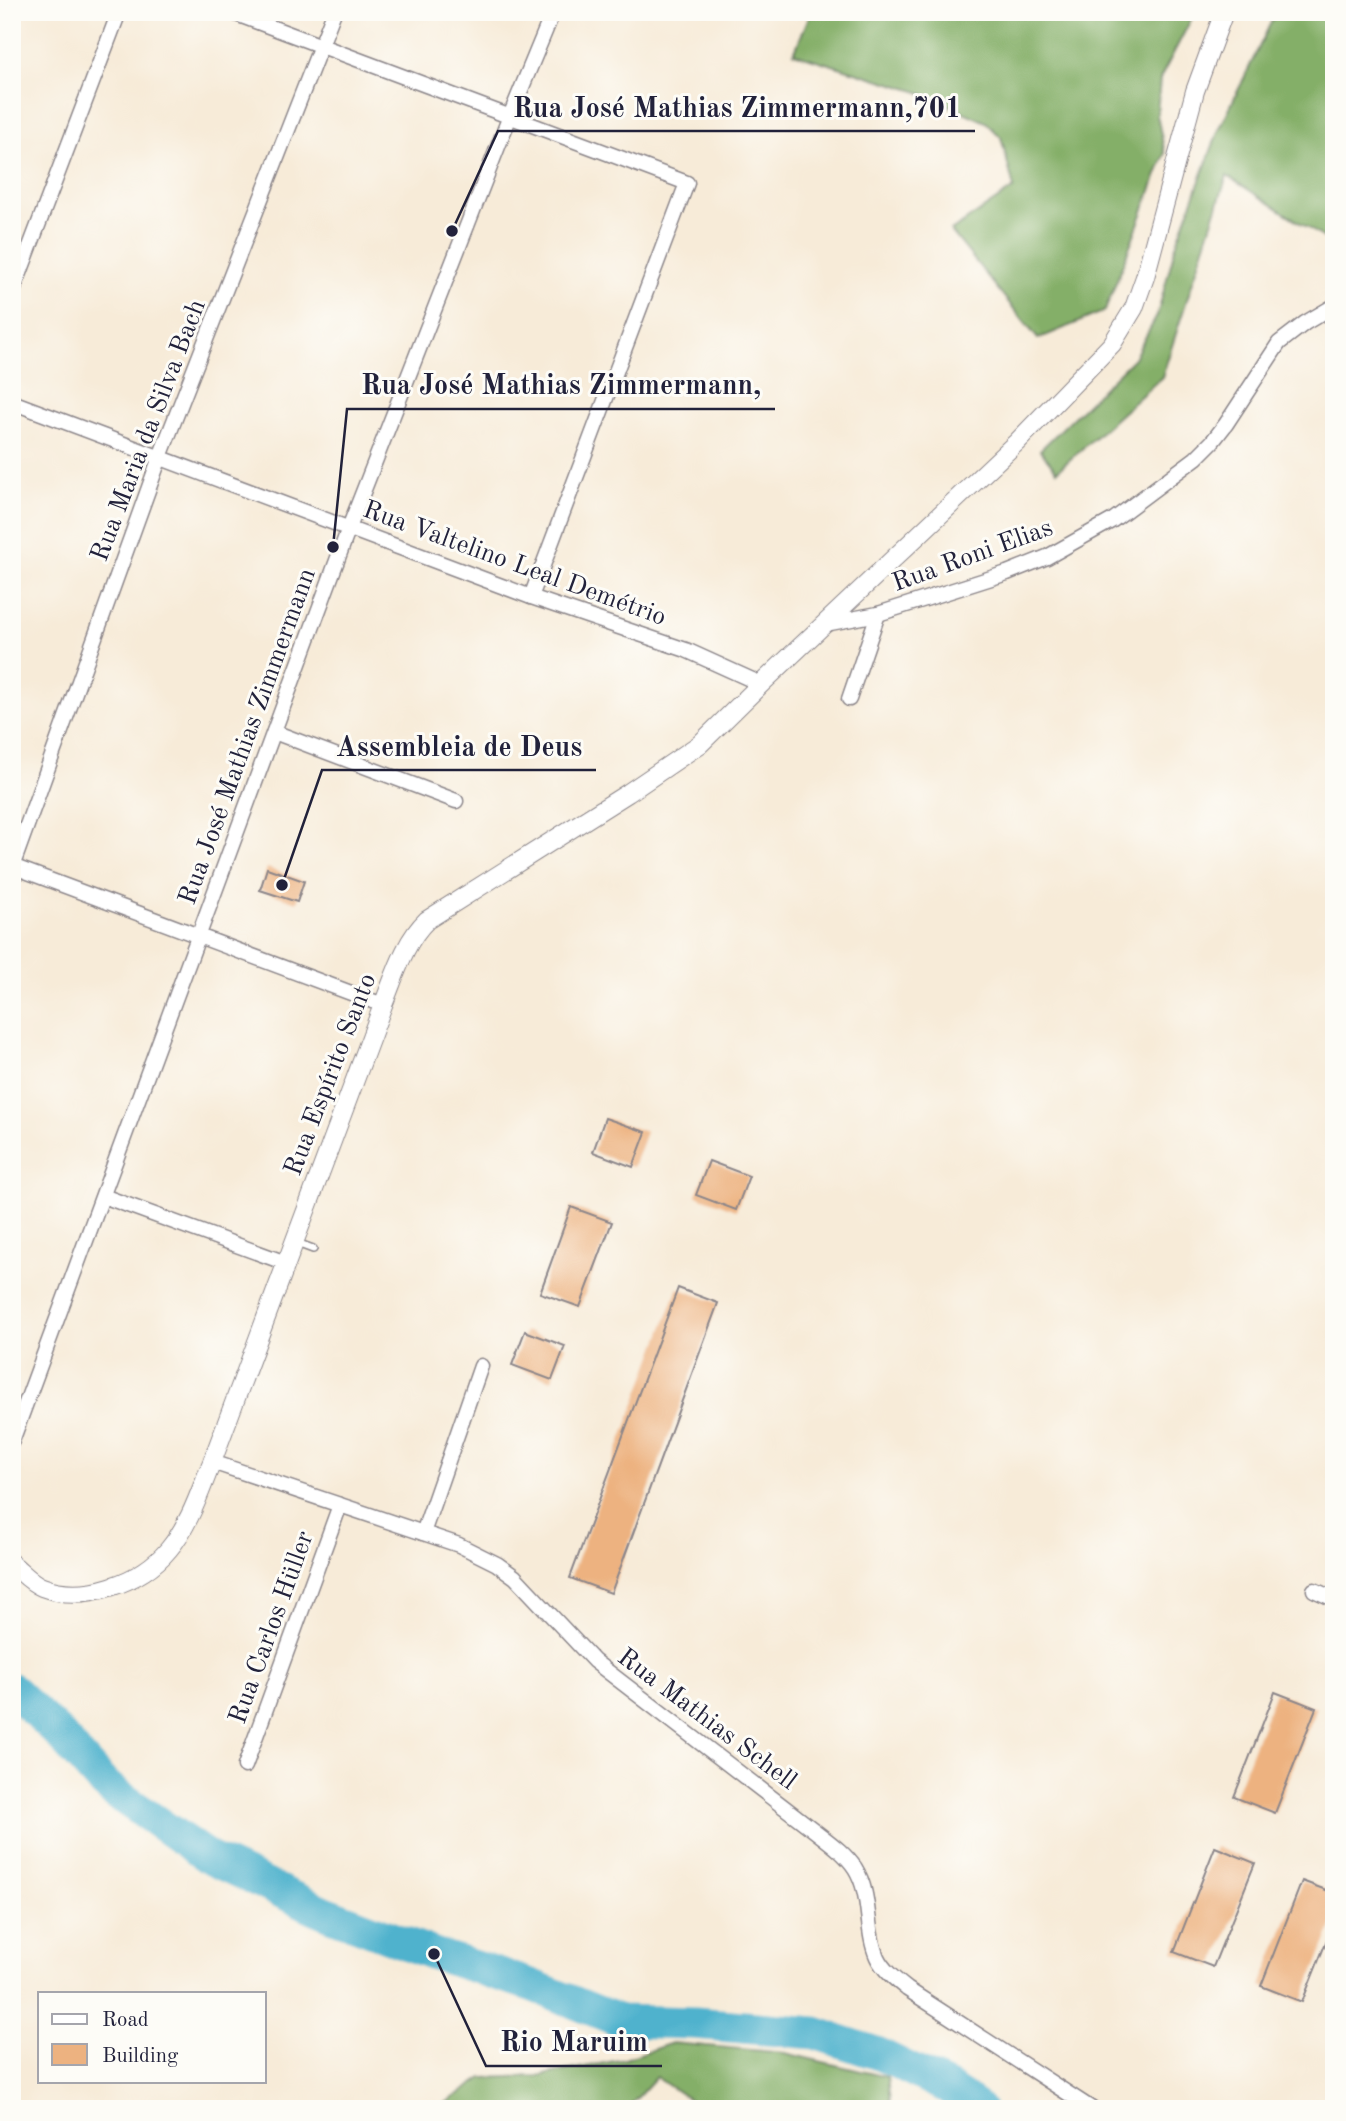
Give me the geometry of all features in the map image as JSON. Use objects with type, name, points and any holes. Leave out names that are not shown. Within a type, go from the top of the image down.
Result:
[{"type":"street","points":[[12,294],[119,12]]},
{"type":"street","points":[[231,12],[687,183],[531,597]]},
{"type":"street","name":"Rua Maria da Silva Bach","points":[[12,866],[160,457],[334,12]]},
{"type":"street","name":"Rua José Mathias Zimmermann","points":[[12,1441],[349,528],[553,12]]},
{"type":"street","name":"Rua Espírito Santo","points":[[12,1564],[38,1586],[57,1592],[76,1593],[116,1584],[137,1574],[169,1549],[195,1505],[383,1005],[418,928],[687,755],[1017,442],[1095,364],[1126,325],[1145,277],[1195,91],[1224,12]]},
{"type":"street","name":"Rua Roni Elias","points":[[824,624],[878,614],[1027,565],[1080,540],[1113,520],[1196,458],[1226,424],[1279,343],[1334,306]]},
{"type":"street","name":"Rua Valtelino Leal Demétrio","points":[[12,402],[531,597],[686,650],[761,684]]},
{"type":"street","points":[[849,699],[878,614]]},
{"type":"street","points":[[274,733],[456,801]]},
{"type":"street","points":[[12,866],[383,1005]]},
{"type":"street","points":[[103,1196],[286,1263]]},
{"type":"street","points":[[423,1534],[481,1366]]},
{"type":"street","name":"Rua Mathias Schell","points":[[212,1462],[477,1553],[515,1577],[594,1661],[835,1846],[861,1880],[877,1957],[893,1977],[907,1989],[1093,2109]]},
{"type":"street","name":"Rua Carlos Hüller","points":[[246,1766],[340,1505]]},
{"type":"street","points":[[1314,1590],[1334,1599]]},
{"type":"lane","points":[[294,1242],[313,1249]]},
{"type":"green space","points":[[811,12],[1195,12],[1160,79],[1157,115],[1165,154],[1105,311],[1038,339],[951,231],[1014,188],[1001,137],[986,122],[919,92],[794,53]]},
{"type":"green space","points":[[1276,12],[1334,12],[1334,234],[1324,238],[1227,176],[1162,377],[1057,471],[1040,450],[1134,358],[1157,316],[1175,248],[1218,132]]},
{"type":"green space","points":[[672,2043],[785,2053],[887,2077],[891,2109],[703,2109],[656,2077],[627,2109],[432,2109],[483,2078],[538,2076],[625,2059]]},
{"type":"building","points":[[267,868],[304,881],[297,902],[260,890]]},
{"type":"building","points":[[605,1118],[646,1132],[633,1167],[593,1152]]},
{"type":"building","points":[[709,1161],[749,1176],[736,1210],[696,1195]]},
{"type":"building","points":[[571,1207],[612,1222],[580,1307],[540,1293]]},
{"type":"building","points":[[678,1288],[718,1303],[611,1593],[570,1578]]},
{"type":"building","points":[[525,1331],[565,1346],[552,1380],[512,1365]]},
{"type":"building","points":[[1275,1692],[1316,1708],[1275,1813],[1234,1797]]},
{"type":"building","points":[[1215,1847],[1255,1863],[1213,1967],[1174,1952]]},
{"type":"building","points":[[1302,1881],[1334,1893],[1334,1922],[1302,2002],[1261,1986]]},
{"type":"waterway","points":[[12,1689],[114,1792],[209,1858],[324,1912],[434,1954],[531,1985],[620,2021],[695,2023],[815,2033],[879,2054],[948,2088],[979,2109]]},
{"type":"place","name":"Rua José Mathias Zimmermann,701","points":[[452,231]]},
{"type":"place","name":"Rua José Mathias Zimmermann,","points":[[333,547]]},
{"type":"place","name":"Assembleia de Deus","points":[[282,885]]},
{"type":"place","name":"Rio Maruim","points":[[434,1954]]}]
